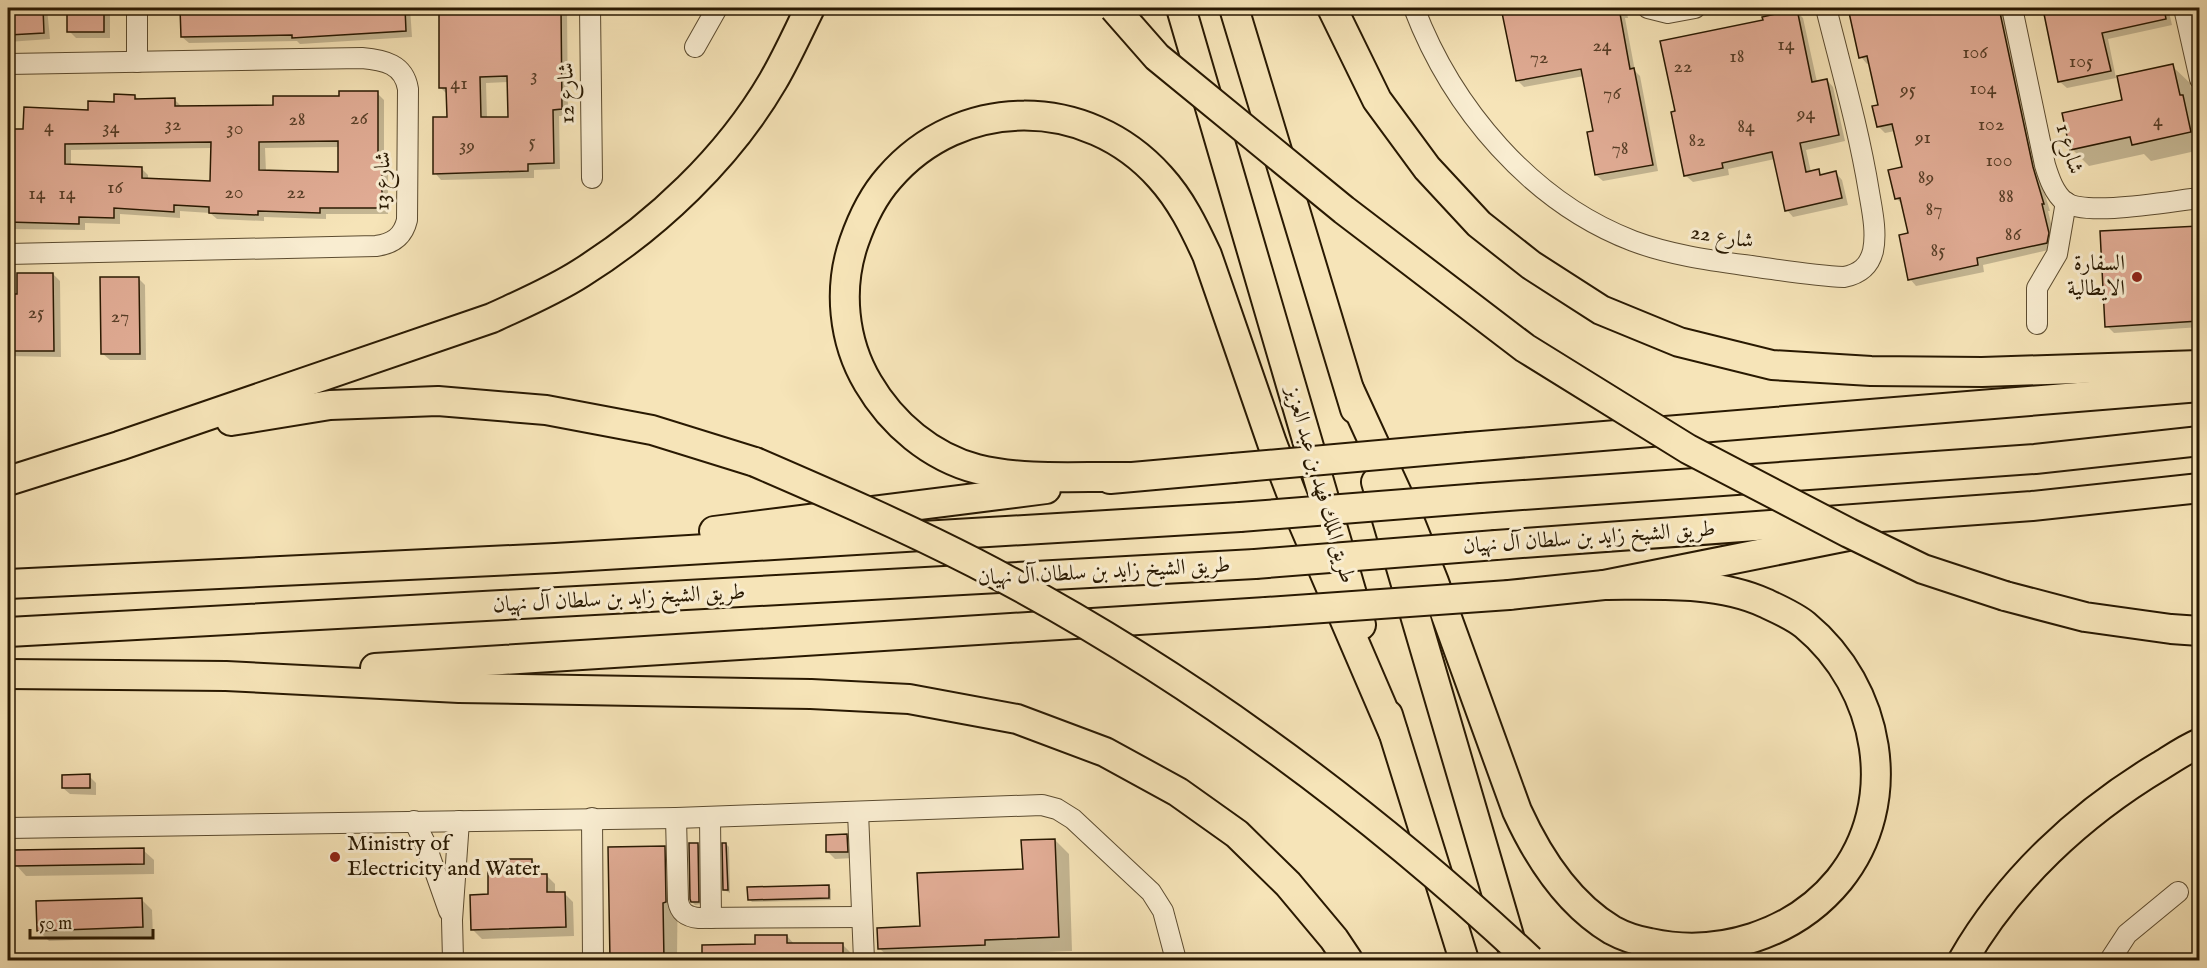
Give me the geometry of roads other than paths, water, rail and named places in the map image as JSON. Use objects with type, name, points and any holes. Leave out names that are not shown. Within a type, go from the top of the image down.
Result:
[{"type":"highway","points":[[8,481],[118,446],[492,318],[541,296],[582,273],[646,226],[717,156],[750,117],[773,81],[810,8]]},
{"type":"highway","points":[[1114,8],[1156,57],[1344,210],[1525,348],[1688,449],[1923,569],[2005,596],[2085,617],[2199,631]]},
{"type":"highway","name":"طريق الملك فهد بن عبد العزيز","points":[[1181,8],[1393,732],[1464,960]]},
{"type":"highway","points":[[1233,8],[1350,391],[1517,960]]},
{"type":"highway","points":[[1332,8],[1377,100],[1427,168],[1479,224],[1531,265],[1601,310],[1679,342],[1772,365],[1849,370],[1982,372],[2199,365]]},
{"type":"highway","points":[[1128,477],[1011,475],[958,462],[925,445],[896,421],[863,374],[855,355],[846,316],[845,282],[852,249],[865,213],[888,179],[917,150],[935,139],[954,129],[994,117],[1036,115],[1056,118],[1094,130],[1129,149],[1159,176],[1172,192],[1208,255],[1272,443],[1300,516],[1360,661],[1393,732]]},
{"type":"highway","points":[[555,558],[598,547],[652,538],[928,505],[1128,477],[2199,387]]},
{"type":"highway","points":[[1350,391],[1408,517],[1434,582],[1516,811],[1546,866],[1565,889],[1613,930],[1639,941],[1667,947],[1723,946],[1750,939],[1803,914],[1839,880],[1853,860],[1869,822],[1876,790],[1875,741],[1860,697],[1836,657],[1804,624],[1764,602],[1704,588],[1673,585],[1604,585]]},
{"type":"highway","points":[[118,446],[224,423],[330,405],[438,401],[546,410],[652,430],[755,462],[866,510],[975,563],[1081,622],[1185,686],[1284,755],[1381,829],[1473,907],[1530,960]]},
{"type":"highway","name":"طريق الشيخ زايد بن سلطان آل نهيان","points":[[8,584],[555,558],[1240,517],[2035,459],[2199,441]]},
{"type":"highway","name":"طريق الشيخ زايد بن سلطان آل نهيان","points":[[8,632],[1256,564],[2032,506],[2199,488]]},
{"type":"highway","points":[[226,676],[521,660],[1509,595],[1604,585],[1892,527],[2032,506]]},
{"type":"highway","points":[[8,674],[226,676],[459,688],[800,693],[909,699],[1017,719],[1105,752],[1178,792],[1228,828],[1288,884],[1334,939],[1348,960]]},
{"type":"highway","points":[[1963,960],[1975,939],[2012,889],[2079,824],[2135,781],[2199,743]]},
{"type":"street","points":[[137,8],[138,62]]},
{"type":"street","name":"شارع 12","points":[[590,8],[592,178]]},
{"type":"street","points":[[695,47],[717,8]]},
{"type":"street","name":"شارع 22","points":[[1414,8],[1446,74],[1483,128],[1545,191],[1585,219],[1632,241],[1674,254],[1844,277],[1861,271],[1870,259],[1873,250],[1873,225],[1865,167],[1826,8]]},
{"type":"street","points":[[1648,8],[1668,13],[1695,8]]},
{"type":"street","name":"شارع 1","points":[[2012,8],[2045,165],[2055,189],[2066,202],[2072,206],[2091,209],[2199,198]]},
{"type":"street","points":[[2189,12],[2199,79]]},
{"type":"street","name":"شارع 13","points":[[8,64],[362,58],[396,66],[405,77],[408,89],[406,225],[401,234],[391,243],[376,246],[8,254]]},
{"type":"street","points":[[2037,324],[2037,288],[2057,254],[2066,202]]},
{"type":"street","points":[[8,828],[676,818],[1042,805],[1057,809],[1073,819],[1151,892],[1163,911],[1176,960]]},
{"type":"street","points":[[858,812],[864,960]]},
{"type":"street","points":[[710,817],[711,918]]},
{"type":"street","points":[[592,818],[593,960]]},
{"type":"street","points":[[676,818],[678,906],[688,916],[711,918],[861,917]]},
{"type":"street","points":[[453,960],[452,920],[459,820]]},
{"type":"street","points":[[414,821],[425,843],[452,920]]},
{"type":"street","points":[[2110,960],[2127,934],[2178,892]]},
{"type":"place","name":"السفارة الايطالية","points":[[2137,277]]},
{"type":"place","name":"Ministry of Electricity and Water","points":[[335,857]]}]
